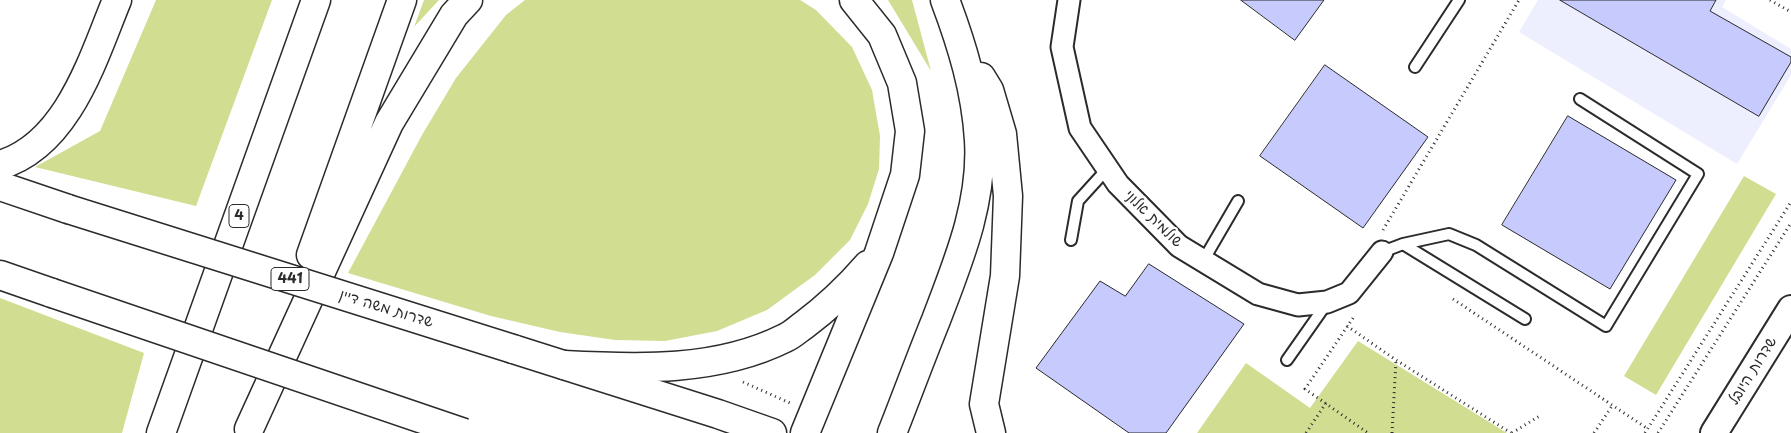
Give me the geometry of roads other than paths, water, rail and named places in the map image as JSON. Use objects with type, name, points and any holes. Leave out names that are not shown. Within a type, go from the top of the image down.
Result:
[{"type":"main road","points":[[0,165],[24,155],[50,134],[80,89],[117,0]]},
{"type":"main road","name":"4","points":[[161,433],[316,0]]},
{"type":"main road","points":[[249,431],[402,0]]},
{"type":"main road","points":[[249,431],[389,123],[454,15],[468,0]]},
{"type":"main road","points":[[809,423],[879,253],[904,175],[910,131],[902,83],[882,35],[854,0]]},
{"type":"main road","points":[[892,433],[958,262],[972,214],[978,180],[979,140],[974,99],[962,47],[944,0]]},
{"type":"main road","points":[[962,47],[989,90],[1002,134],[1008,196],[1005,276],[984,404],[991,433]]},
{"type":"main road","name":"שדרות משה דיין","points":[[0,186],[718,414],[772,433]]},
{"type":"main road","points":[[564,365],[620,368],[674,366],[714,361],[752,352],[787,337],[818,314],[852,283],[879,253]]},
{"type":"main road","points":[[0,275],[464,433]]},
{"type":"street","name":"שולמית אלוני","points":[[1069,0],[1062,47],[1080,128],[1118,184],[1180,246],[1258,294],[1298,305],[1327,302],[1349,293],[1382,252]]},
{"type":"street","name":"שדרות היובל","points":[[1714,433],[1791,309]]},
{"type":"lane","points":[[1415,67],[1459,0]]},
{"type":"lane","points":[[1382,252],[1403,244],[1449,234],[1476,245],[1606,326],[1698,174],[1580,99]]},
{"type":"lane","points":[[1071,240],[1078,201],[1108,168]]},
{"type":"lane","points":[[1203,261],[1238,200]]},
{"type":"lane","points":[[1403,244],[1525,319]]},
{"type":"lane","points":[[1287,360],[1327,302]]}]
